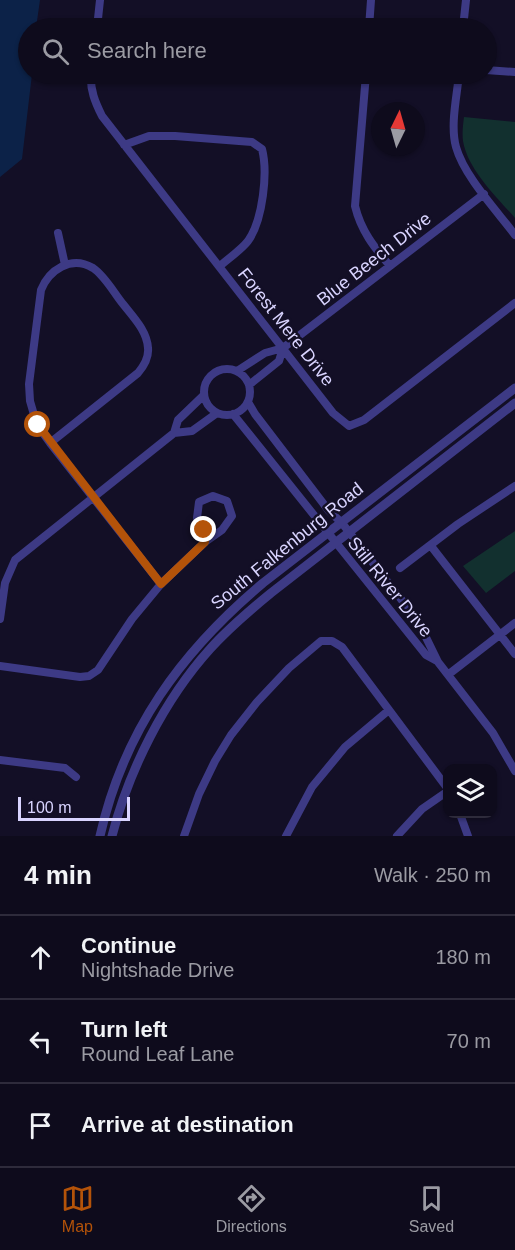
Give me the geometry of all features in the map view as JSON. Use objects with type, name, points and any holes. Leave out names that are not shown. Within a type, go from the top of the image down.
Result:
[{"type":"street","points":[[98,18],[100,0]]},
{"type":"street","points":[[370,18],[371,0]]},
{"type":"street","points":[[464,18],[466,0]]},
{"type":"street","points":[[497,71],[515,72]]},
{"type":"street","name":"Forest Mere Drive","points":[[90,84],[93,98],[102,117],[333,413],[349,426],[364,420],[515,303]]},
{"type":"street","points":[[365,84],[355,206],[368,240],[390,266]]},
{"type":"street","points":[[458,84],[455,145],[463,166],[515,235]]},
{"type":"street","points":[[124,145],[149,136],[175,136],[252,142],[262,149],[265,161],[260,219],[248,241],[220,266]]},
{"type":"street","name":"Blue Beech Drive","points":[[237,371],[265,353],[283,348],[484,194]]},
{"type":"street","points":[[58,233],[65,264]]},
{"type":"street","points":[[50,442],[138,374],[149,351],[144,331],[100,274],[84,265],[65,264],[51,272],[45,280],[41,291],[29,384],[30,401],[38,425],[50,442],[161,584]]},
{"type":"street","name":"Blue Beech Drive","points":[[249,385],[279,361],[283,348]]},
{"type":"street","points":[[0,619],[5,583],[15,560],[174,433],[192,431],[217,413],[233,414],[244,408],[250,396],[249,385],[243,374],[223,369],[210,375],[206,381],[204,395],[206,402],[217,413]]},
{"type":"street","name":"South Falkenburg Road","points":[[100,836],[115,787],[140,729],[157,699],[200,641],[233,608],[263,583],[515,388]]},
{"type":"street","points":[[174,433],[178,420],[204,395]]},
{"type":"street","name":"Still River Drive","points":[[248,402],[329,511],[342,523],[418,621],[438,662],[493,733],[515,771]]},
{"type":"street","name":"South Falkenburg Road","points":[[112,836],[127,791],[152,734],[168,705],[209,650],[241,618],[334,542],[515,403]]},
{"type":"street","name":"Still River Drive","points":[[233,414],[426,655],[438,662]]},
{"type":"street","points":[[400,568],[458,524],[515,486]]},
{"type":"street","points":[[0,666],[80,677],[89,676],[98,669],[132,619],[161,584],[205,542],[222,530],[232,516],[227,501],[213,496],[199,502],[197,518],[204,530],[205,542]]},
{"type":"street","points":[[430,546],[515,654]]},
{"type":"street","points":[[448,674],[515,623]]},
{"type":"street","points":[[184,836],[199,794],[231,735],[281,676],[321,641],[332,641],[342,647],[443,784]]},
{"type":"street","points":[[286,836],[312,787],[345,747],[389,710]]},
{"type":"street","points":[[0,760],[65,768],[76,777]]},
{"type":"street","points":[[115,787],[127,791]]},
{"type":"street","points":[[397,836],[422,809],[443,793]]},
{"type":"street","points":[[462,818],[468,836]]},
{"type":"green space","points":[[464,117],[515,122],[515,218],[484,182],[471,162],[463,141]]},
{"type":"green space","points":[[515,531],[515,571],[486,593],[463,566]]},
{"type":"water","points":[[0,0],[40,0],[37,18],[18,18],[18,84],[31,84],[22,159],[0,177]]},
{"type":"route","points":[[38,425],[161,584],[205,542],[204,530]]}]
